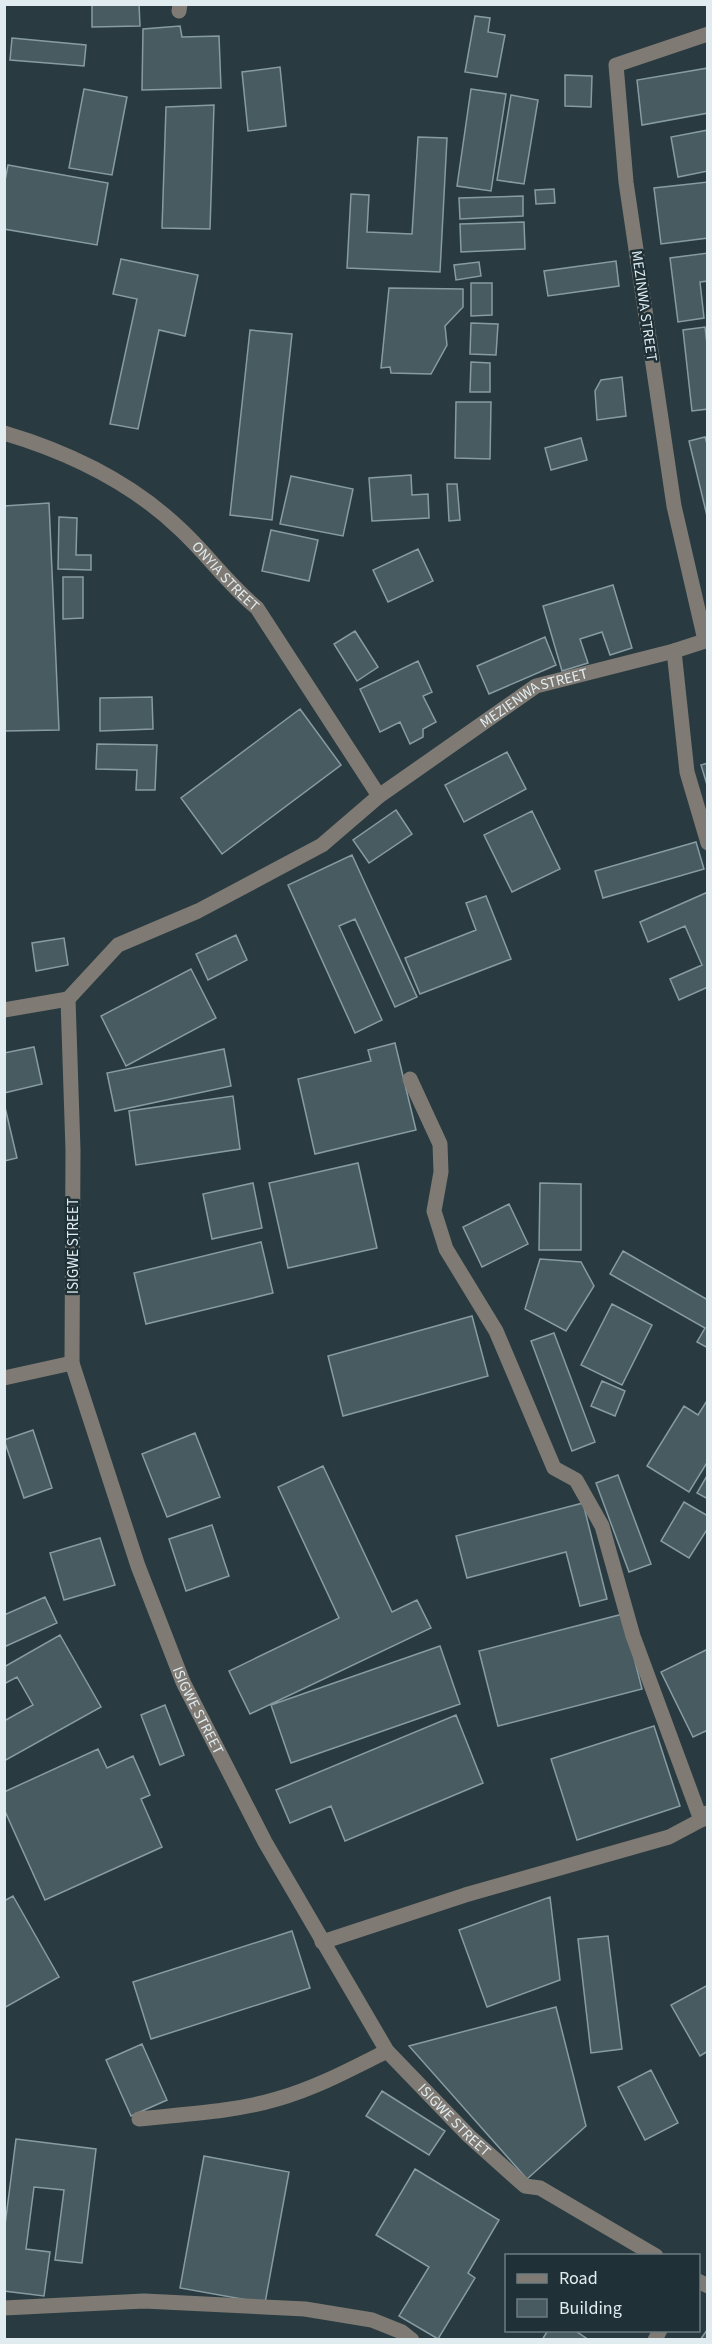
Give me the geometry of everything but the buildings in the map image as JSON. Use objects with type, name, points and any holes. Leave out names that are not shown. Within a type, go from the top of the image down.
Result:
[{"type":"street","name":"MEZINWA STREET","points":[[706,640],[674,506],[626,182],[616,65],[708,34]]},
{"type":"street","name":"ONYIA STREET","points":[[4,433],[41,444],[100,473],[141,496],[181,530],[236,590],[257,608],[379,796]]},
{"type":"street","name":"MEZIENWA STREET","points":[[68,999],[118,945],[198,911],[322,845],[379,796],[536,686],[674,651],[706,640]]},
{"type":"street","points":[[674,651],[687,772],[708,843]]},
{"type":"street","points":[[4,1010],[68,999]]},
{"type":"street","name":"ISIGWE STREET","points":[[68,999],[74,1150],[72,1363],[138,1566],[183,1683],[265,1842],[387,2051],[469,2136],[525,2186],[540,2188],[653,2254]]},
{"type":"street","points":[[322,1942],[465,1895],[669,1837],[704,1817],[633,1635],[602,1526],[576,1480],[554,1468],[496,1331],[446,1249],[434,1211],[441,1172],[440,1144],[410,1079]]},
{"type":"street","points":[[4,1378],[72,1363]]},
{"type":"street","points":[[139,2119],[207,2112],[276,2100],[326,2082],[387,2051]]},
{"type":"street","points":[[4,2308],[144,2301],[305,2309],[372,2320],[402,2332],[412,2340]]}]
